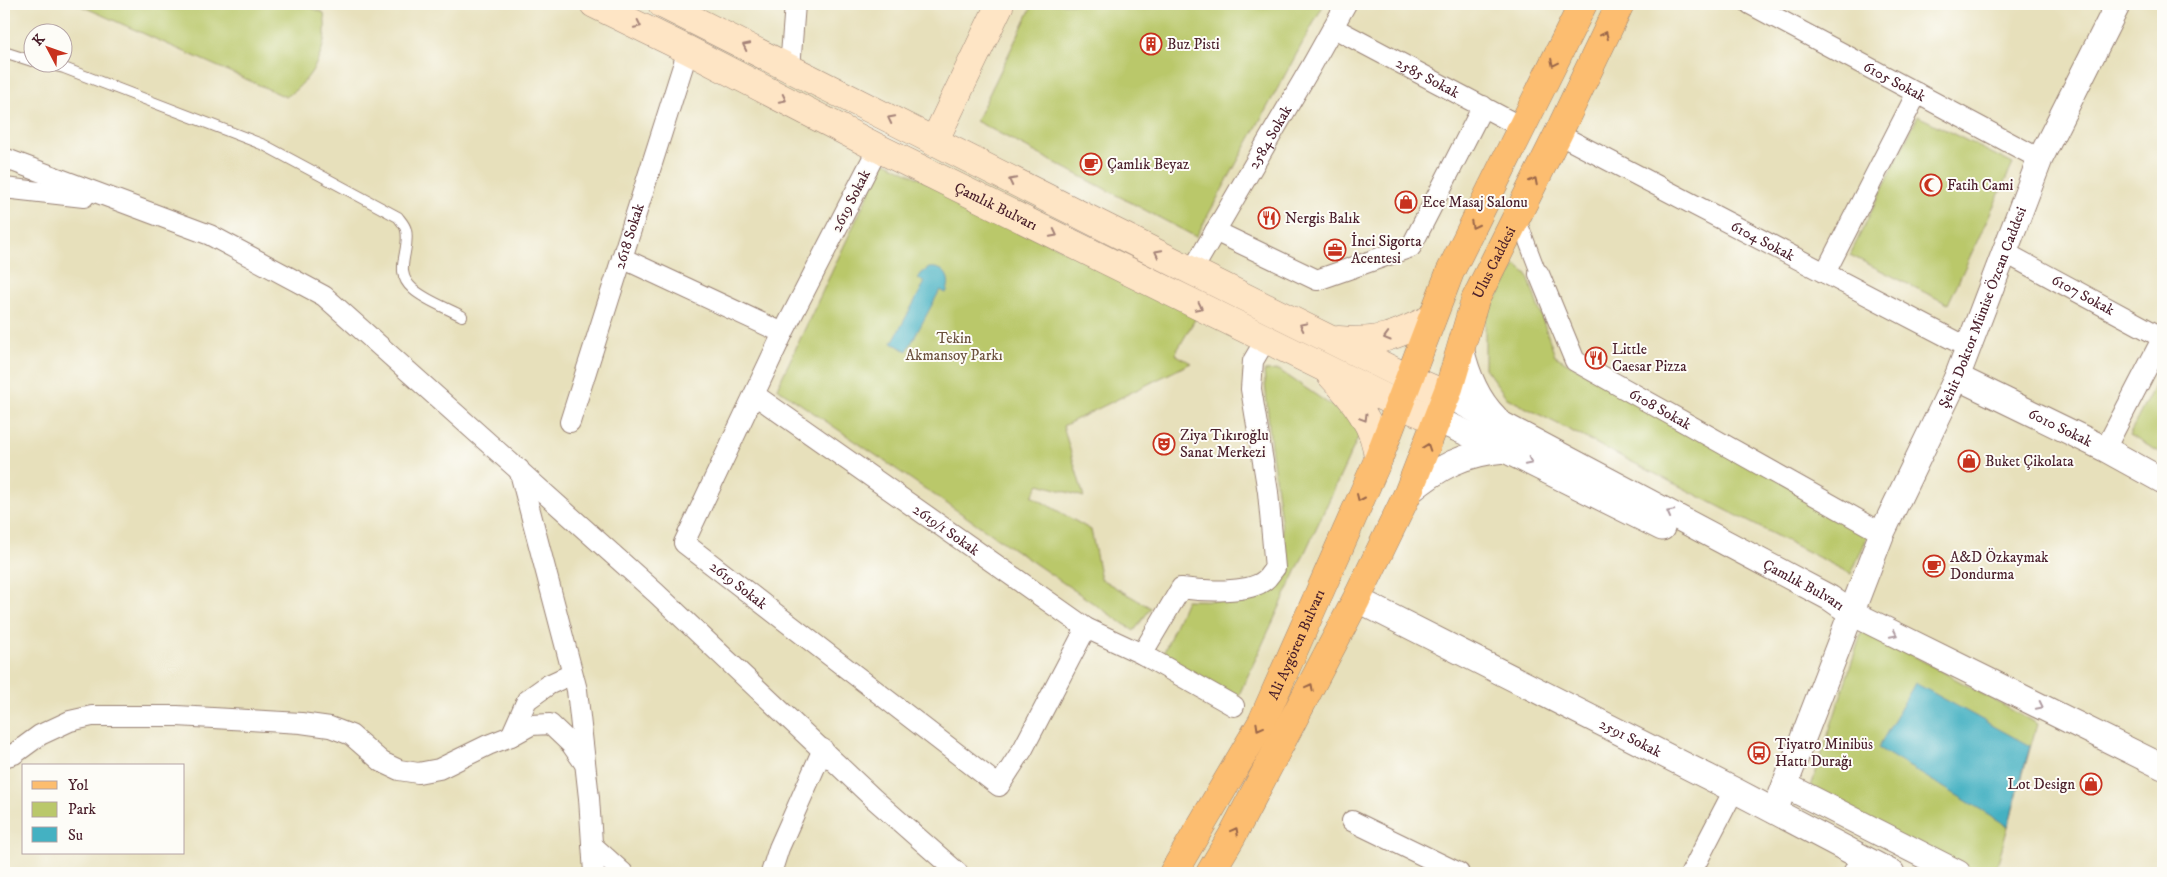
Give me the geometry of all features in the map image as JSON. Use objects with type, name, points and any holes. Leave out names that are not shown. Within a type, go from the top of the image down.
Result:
[{"type":"main road","name":"Çamlık Bulvarı","points":[[594,4],[878,148],[1400,405],[1437,420]]},
{"type":"main road","points":[[662,4],[1192,271],[1447,395]]},
{"type":"main road","points":[[924,136],[946,117],[1000,4]]},
{"type":"main road","points":[[1400,405],[1450,272],[1583,4]]},
{"type":"main road","name":"Ulus Caddesi","points":[[1437,420],[1447,395],[1475,300],[1558,134],[1620,4]]},
{"type":"main road","points":[[1331,340],[1361,343],[1389,338],[1432,318]]},
{"type":"main road","points":[[1323,366],[1361,412],[1375,436],[1378,460]]},
{"type":"main road","name":"Ali Aygören Bulvarı","points":[[1173,873],[1262,722],[1378,460],[1400,405]]},
{"type":"main road","name":"Ali Aygören Bulvarı","points":[[1210,873],[1232,836],[1352,609],[1408,493],[1437,420]]},
{"type":"street","points":[[790,68],[795,4]]},
{"type":"street","name":"2584 Sokak","points":[[1192,271],[1334,28],[1346,4]]},
{"type":"street","name":"6105 Sokak","points":[[1750,4],[2040,159]]},
{"type":"street","name":"Şehit Doktor Münise Özcan Caddesi","points":[[1775,811],[1882,533],[1957,377],[2040,159],[2118,4]]},
{"type":"street","name":"2585 Sokak","points":[[1334,28],[1523,128]]},
{"type":"street","name":"2618 Sokak","points":[[570,422],[688,50]]},
{"type":"street","points":[[1825,273],[1916,93]]},
{"type":"street","points":[[1215,231],[1317,280],[1411,247],[1483,106]]},
{"type":"street","name":"6104 Sokak","points":[[1558,134],[1969,348]]},
{"type":"street","points":[[878,148],[908,155],[918,155],[927,151],[924,136]]},
{"type":"street","name":"2619 Sokak","points":[[878,148],[783,333],[684,543],[999,786],[1023,749],[1086,628]]},
{"type":"street","points":[[4,158],[210,235],[324,296],[656,593],[874,798],[958,873]]},
{"type":"street","points":[[4,188],[71,195],[127,205]]},
{"type":"street","name":"6108 Sokak","points":[[1517,216],[1575,361],[1882,533]]},
{"type":"street","name":"6107 Sokak","points":[[2004,252],[2163,338]]},
{"type":"street","points":[[622,258],[783,333]]},
{"type":"street","points":[[2105,448],[2163,338]]},
{"type":"street","points":[[1142,654],[1181,588],[1199,591],[1239,590],[1264,581],[1274,568],[1268,492],[1251,389],[1253,361],[1266,339]]},
{"type":"street","points":[[1461,348],[1467,371],[1477,393],[1488,410],[1504,426]]},
{"type":"street","name":"6010 Sokak","points":[[1957,377],[2105,448],[2163,481]]},
{"type":"street","name":"2619/1 Sokak","points":[[755,395],[1086,628],[1142,654],[1234,706]]},
{"type":"street","name":"Çamlık Bulvarı","points":[[1447,395],[1830,598],[1850,612],[2163,767]]},
{"type":"street","points":[[1437,420],[1505,450],[1822,606],[1850,612]]},
{"type":"street","points":[[1408,493],[1428,476],[1452,462],[1491,451],[1505,450]]},
{"type":"street","points":[[519,469],[577,690],[594,873]]},
{"type":"street","name":"2591 Sokak","points":[[1370,606],[1775,811],[1857,865],[1892,873]]},
{"type":"street","points":[[511,736],[527,700],[548,685],[572,674]]},
{"type":"street","points":[[4,757],[14,754],[40,735],[70,720],[92,716],[177,716],[301,723],[330,727],[352,735],[382,762],[399,770],[418,773],[439,769],[511,736],[531,724],[550,724],[571,744],[585,764]]},
{"type":"street","points":[[770,873],[779,848],[823,749]]},
{"type":"street","points":[[1785,785],[1958,873]]},
{"type":"street","points":[[1692,873],[1734,790]]},
{"type":"street","points":[[1352,821],[1459,873]]},
{"type":"street","points":[[592,844],[623,873]]},
{"type":"lane","points":[[4,52],[22,58]]},
{"type":"lane","points":[[72,71],[264,145],[398,217],[406,228],[407,242],[402,264],[405,277],[413,289],[462,316]]},
{"type":"green space","points":[[77,4],[302,4],[324,13],[325,38],[318,61],[312,71],[296,90],[286,97]]},
{"type":"green space","points":[[1033,4],[1324,4],[1196,237],[976,121]]},
{"type":"green space","points":[[1918,116],[2013,164],[1948,304],[1850,255]]},
{"type":"green space","name":"Tekin Akmansoy Parkı","points":[[884,161],[1197,316],[1175,354],[1191,363],[1063,426],[1084,497],[1039,484],[1032,496],[1091,530],[1101,579],[1151,608],[1134,631],[777,388]]},
{"type":"green space","points":[[1516,265],[1527,274],[1555,356],[1870,531],[1851,574],[1507,398],[1485,368],[1485,319]]},
{"type":"green space","points":[[2163,369],[2163,454],[2129,435]]},
{"type":"green space","points":[[1279,370],[1363,427],[1238,697],[1161,659],[1186,600],[1243,601],[1274,585],[1286,557],[1271,447],[1264,371]]},
{"type":"green space","points":[[1863,628],[2037,724],[1995,873],[1953,873],[1809,793]]},
{"type":"water","points":[[929,268],[939,269],[946,274],[949,283],[948,288],[946,293],[940,290],[907,351],[892,343],[925,282],[918,278]]},
{"type":"water","points":[[1915,683],[2030,746],[2008,826],[1878,748]]},
{"type":"place","name":"Buz Pisti","points":[[1151,44]]},
{"type":"place","name":"Çamlık Beyaz","points":[[1091,164]]},
{"type":"place","name":"Fatih Cami","points":[[1931,185]]},
{"type":"place","name":"Ece Masaj Salonu","points":[[1406,202]]},
{"type":"place","name":"Nergis Balık","points":[[1269,218]]},
{"type":"place","name":"İnci Sigorta Acentesi","points":[[1335,250]]},
{"type":"place","name":"Little Caesar Pizza","points":[[1596,358]]},
{"type":"place","name":"Ziya Tıkıroğlu Sanat Merkezi","points":[[1164,444]]},
{"type":"place","name":"Buket Çikolata","points":[[1969,461]]},
{"type":"place","name":"A&D Özkaymak Dondurma","points":[[1934,566]]},
{"type":"place","name":"Tiyatro Minibüs Hattı Durağı","points":[[1759,753]]},
{"type":"place","name":"Lot Design","points":[[2091,784]]}]
